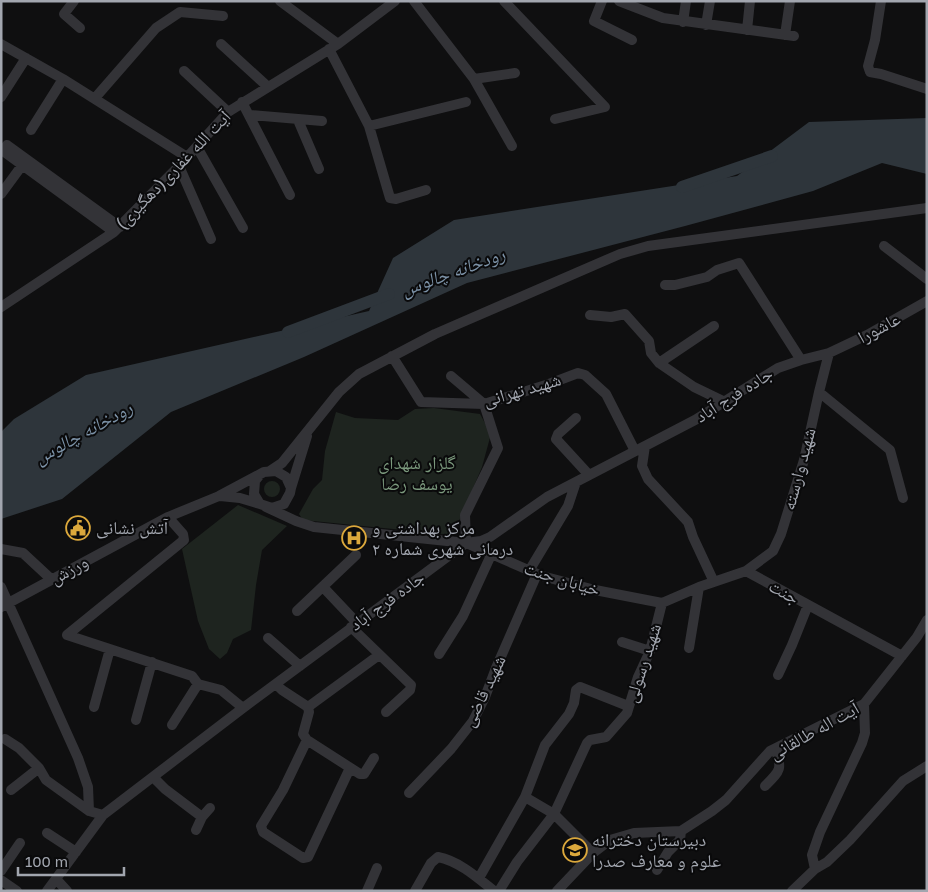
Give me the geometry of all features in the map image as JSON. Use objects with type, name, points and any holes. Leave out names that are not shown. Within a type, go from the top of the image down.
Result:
[{"type":"street","points":[[74,1],[64,14],[80,28]]},
{"type":"street","points":[[280,1],[333,46],[369,126],[390,198],[396,199],[426,190]]},
{"type":"street","name":"آیت الله غفاری(دهگیری)","points":[[1,307],[117,229],[179,166],[228,112],[333,46],[395,1]]},
{"type":"street","points":[[414,1],[474,79],[512,146]]},
{"type":"street","points":[[504,1],[605,107],[555,119]]},
{"type":"street","points":[[602,1],[594,21],[632,40]]},
{"type":"street","points":[[619,1],[663,18],[790,36],[790,1]]},
{"type":"street","points":[[683,22],[686,1]]},
{"type":"street","points":[[706,25],[710,1]]},
{"type":"street","points":[[747,30],[750,1]]},
{"type":"street","points":[[882,1],[868,66],[870,72],[927,89]]},
{"type":"street","points":[[95,98],[156,28],[180,12],[223,16]]},
{"type":"street","points":[[1,44],[64,78],[187,157]]},
{"type":"street","points":[[221,44],[267,86]]},
{"type":"street","points":[[1,97],[26,58]]},
{"type":"street","points":[[184,71],[228,112]]},
{"type":"street","points":[[474,79],[515,74]]},
{"type":"street","points":[[31,130],[64,78]]},
{"type":"street","points":[[242,102],[290,195]]},
{"type":"street","points":[[369,126],[466,102]]},
{"type":"street","points":[[250,115],[322,122]]},
{"type":"street","points":[[298,120],[319,168]]},
{"type":"street","points":[[197,147],[243,228]]},
{"type":"street","points":[[1,194],[25,162],[117,229]]},
{"type":"street","points":[[179,166],[211,239]]},
{"type":"street","points":[[288,499],[279,507],[263,506],[256,500],[253,487],[259,476],[282,463],[339,392],[359,374],[435,334],[620,254],[648,246],[927,208]]},
{"type":"street","points":[[884,246],[927,279]]},
{"type":"street","points":[[665,285],[675,285],[707,277],[717,270],[739,263],[801,360]]},
{"type":"street","name":"عاشورا","points":[[829,353],[867,335],[927,301]]},
{"type":"street","points":[[590,315],[612,317],[626,314],[648,341],[651,353],[659,364],[694,387],[726,402]]},
{"type":"street","points":[[659,364],[714,326]]},
{"type":"street","name":"جاده فرج آباد","points":[[47,891],[103,815],[243,708],[466,543],[481,541],[490,537],[547,497],[695,420],[778,368],[829,353]]},
{"type":"street","name":"شهید وارسته","points":[[746,571],[773,551],[781,534],[804,460],[829,353]]},
{"type":"street","name":"شهید تهرانی","points":[[392,356],[421,402],[484,404],[578,373],[585,375],[606,394],[635,452]]},
{"type":"street","points":[[219,496],[240,498],[263,506],[292,520],[314,527],[466,543],[466,515],[498,448],[484,404],[450,376]]},
{"type":"street","points":[[819,392],[890,450],[902,498]]},
{"type":"street","points":[[576,418],[558,434],[556,439],[589,475]]},
{"type":"street","points":[[292,520],[288,499],[309,431]]},
{"type":"street","points":[[645,446],[642,466],[648,479],[688,522],[714,582]]},
{"type":"street","points":[[270,471],[282,473],[291,488]]},
{"type":"street","name":"ورزش","points":[[5,605],[168,516],[219,496],[259,476]]},
{"type":"street","name":"شهید قاضی","points":[[409,793],[451,749],[473,721],[485,696],[533,573],[568,506],[576,482]]},
{"type":"street","points":[[168,516],[183,534],[184,540],[67,636],[192,676],[198,684],[221,690],[243,708]]},
{"type":"street","name":"خیابان جنت","points":[[466,543],[533,573],[594,590],[662,603]]},
{"type":"street","points":[[1,549],[23,553],[51,579]]},
{"type":"street","points":[[439,654],[463,616],[492,553]]},
{"type":"street","points":[[297,611],[356,555]]},
{"type":"street","points":[[662,603],[699,587],[746,571]]},
{"type":"street","name":"جنت","points":[[746,571],[902,656]]},
{"type":"street","points":[[1,587],[5,605],[78,758],[88,787],[89,811]]},
{"type":"street","points":[[323,587],[379,654],[411,685],[410,690],[386,712]]},
{"type":"street","points":[[689,648],[699,587]]},
{"type":"street","name":"شهید رسولی","points":[[499,891],[517,862],[554,814],[587,743],[590,740],[606,737],[627,713],[650,651],[662,603]]},
{"type":"street","points":[[778,675],[808,605]]},
{"type":"street","name":"آیت اله طالقانی","points":[[682,831],[726,800],[770,751],[864,704],[902,656],[922,638],[927,620]]},
{"type":"street","points":[[268,638],[300,666]]},
{"type":"street","points":[[622,642],[650,651]]},
{"type":"street","points":[[94,708],[110,649]]},
{"type":"street","points":[[308,707],[379,654]]},
{"type":"street","points":[[136,720],[152,662]]},
{"type":"street","points":[[172,725],[198,684]]},
{"type":"street","points":[[276,684],[308,707],[309,712],[303,734],[306,740],[360,774],[364,774],[374,758]]},
{"type":"street","points":[[481,884],[525,797],[545,745],[569,714],[574,703],[576,690],[580,687],[628,706]]},
{"type":"street","points":[[816,868],[812,855],[865,733],[864,704]]},
{"type":"street","points":[[5,739],[19,748],[39,768],[46,780],[89,811],[103,815]]},
{"type":"street","points":[[306,740],[283,790],[261,826],[263,832],[304,858],[308,857],[350,768]]},
{"type":"street","points":[[765,786],[778,773],[780,763],[775,749]]},
{"type":"street","points":[[792,891],[850,840],[903,781],[927,766]]},
{"type":"street","points":[[11,790],[39,768]]},
{"type":"street","points":[[153,777],[165,789],[202,817]]},
{"type":"street","points":[[525,797],[554,814],[593,853]]},
{"type":"street","points":[[196,830],[202,817],[210,808]]},
{"type":"street","points":[[563,889],[593,853],[610,840],[634,833],[682,831],[680,840],[668,852],[656,870]]},
{"type":"street","points":[[48,833],[76,852]]},
{"type":"street","points":[[1,871],[20,843]]},
{"type":"street","points":[[415,891],[431,863],[438,857],[445,858],[494,891]]},
{"type":"street","points":[[367,891],[377,868]]},
{"type":"street","points":[[56,879],[67,891]]},
{"type":"street","points":[[1,880],[17,891]]},
{"type":"shaded area","name":"دبیرستان دخترانه علوم و معارف صدرا","points":[[572,838],[588,851],[578,863],[563,850]]},
{"type":"green space","name":"گلزار شهدای یوسف رضا","points":[[434,408],[480,414],[491,434],[482,467],[453,535],[303,520],[299,514],[313,489],[322,480],[325,451],[336,412],[355,418],[398,420],[415,409]]},
{"type":"green space","points":[[272,481],[280,489],[272,497],[264,489]]},
{"type":"green space","points":[[238,505],[287,526],[262,550],[251,630],[233,639],[227,653],[220,659],[209,649],[198,621],[182,549]]},
{"type":"water","points":[[927,118],[927,174],[882,163],[813,191],[467,283],[304,357],[171,412],[62,499],[1,519],[1,432],[14,419],[86,375],[369,311],[393,258],[454,220],[737,176],[809,122]]},
{"type":"waterway","name":"رودخانه چالوس","points":[[682,187],[772,156]]},
{"type":"waterway","name":"رودخانه چالوس","points":[[288,332],[389,294]]},
{"type":"place","name":"آتش نشانی","points":[[78,528]]},
{"type":"place","name":"مرکز بهداشتی و درمانی شهری شماره ۲","points":[[354,538]]},
{"type":"place","name":"دبیرستان دخترانه علوم و معارف صدرا","points":[[575,850]]}]
